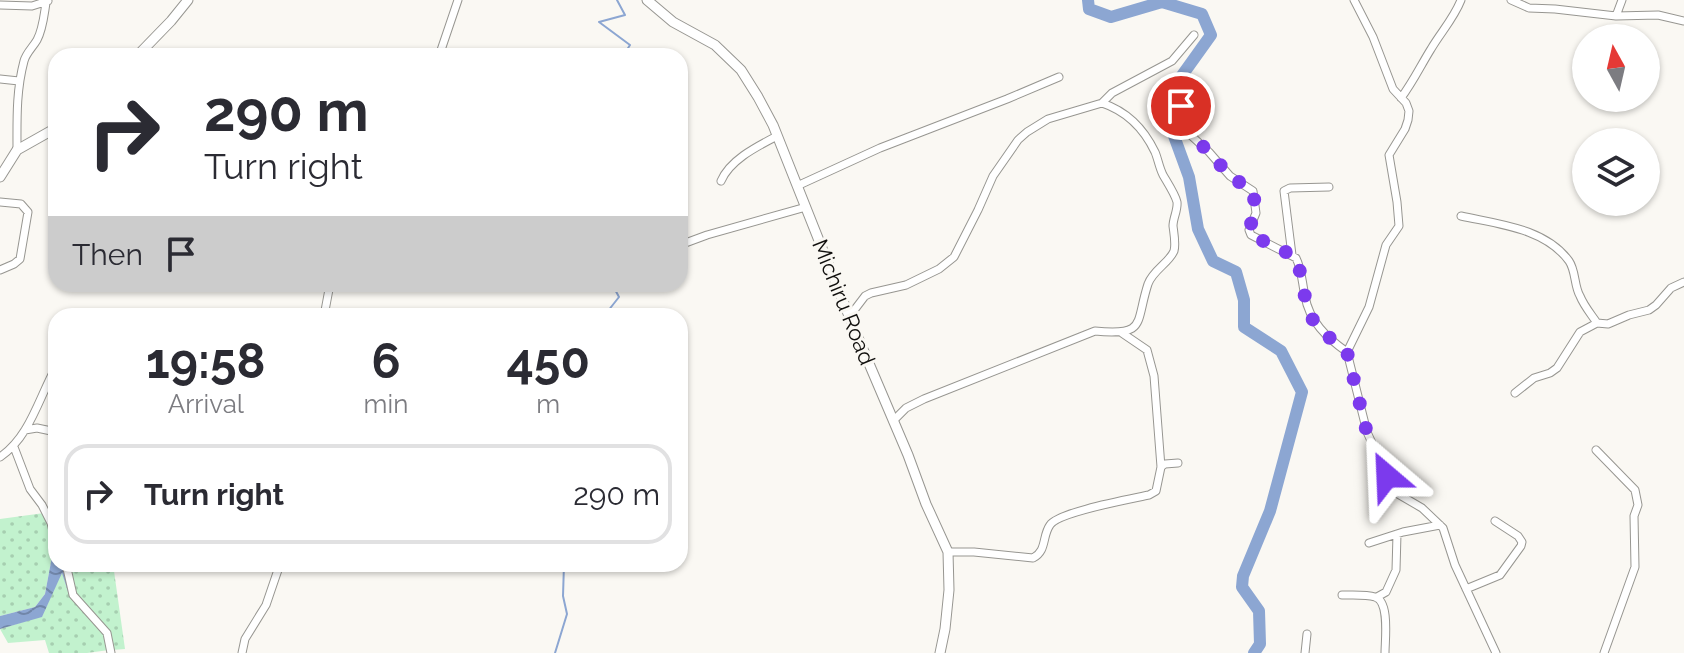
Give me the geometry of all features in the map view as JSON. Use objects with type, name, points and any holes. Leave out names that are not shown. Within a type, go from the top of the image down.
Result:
[{"type":"street","points":[[145,48],[188,0]]},
{"type":"street","points":[[442,48],[458,0]]},
{"type":"street","name":"Michiru Road","points":[[647,0],[673,22],[715,45],[741,70],[777,136],[948,552],[949,590],[940,653]]},
{"type":"street","points":[[1347,352],[1374,294],[1386,245],[1399,226],[1389,155],[1409,116],[1408,107],[1393,89],[1373,37],[1354,0]]},
{"type":"street","points":[[1401,98],[1452,20],[1461,0]]},
{"type":"street","points":[[1511,0],[1529,8],[1555,4],[1616,16],[1658,15],[1684,21]]},
{"type":"street","points":[[1616,16],[1622,0]]},
{"type":"street","points":[[0,5],[32,6],[48,1]]},
{"type":"street","points":[[17,150],[19,81],[27,54],[40,34],[48,1]]},
{"type":"street","points":[[849,317],[865,296],[906,285],[939,269],[954,257],[993,176],[1018,140],[1048,119],[1102,103],[1112,93],[1172,61],[1194,35]]},
{"type":"street","points":[[797,186],[880,148],[1059,77]]},
{"type":"street","points":[[0,79],[19,81]]},
{"type":"street","points":[[1102,103],[1128,116],[1140,130],[1155,153],[1177,202],[1173,221],[1175,248],[1148,282],[1137,324],[1122,333]]},
{"type":"street","points":[[1181,106],[1179,113],[1184,129],[1230,176],[1253,191],[1256,213],[1250,226],[1251,235],[1292,255],[1298,262],[1305,297],[1315,324],[1347,352],[1368,437],[1393,488],[1440,525],[1496,653]]},
{"type":"street","points":[[0,177],[17,150],[48,133]]},
{"type":"street","points":[[721,181],[731,165],[777,136]]},
{"type":"street","points":[[1292,255],[1284,191],[1290,188],[1329,187]]},
{"type":"street","points":[[0,202],[21,204],[28,212],[20,259],[0,270]]},
{"type":"street","points":[[688,242],[806,207]]},
{"type":"street","points":[[1461,216],[1504,225],[1551,244],[1570,261],[1579,295],[1597,323]]},
{"type":"street","points":[[1515,393],[1534,378],[1557,368],[1576,335],[1597,323],[1608,324],[1649,310],[1671,288],[1684,282]]},
{"type":"street","points":[[893,421],[906,408],[924,399],[1095,331],[1122,333],[1147,350],[1154,376],[1161,467],[1156,491],[1053,521],[1042,551],[1033,558],[948,552]]},
{"type":"street","points":[[0,457],[14,447],[48,383]]},
{"type":"street","points":[[25,430],[48,430]]},
{"type":"street","points":[[14,447],[30,489],[48,517]]},
{"type":"street","points":[[1596,450],[1635,490],[1638,505],[1634,516],[1635,567],[1604,653]]},
{"type":"street","points":[[1161,467],[1178,463]]},
{"type":"street","points":[[1466,589],[1500,575],[1521,546],[1518,536],[1495,521]]},
{"type":"street","points":[[1369,543],[1440,525]]},
{"type":"street","points":[[1342,595],[1377,597],[1386,592],[1396,570],[1397,534]]},
{"type":"street","points":[[68,572],[73,595],[107,633],[111,653]]},
{"type":"street","points":[[242,653],[245,639],[266,605],[277,572]]},
{"type":"street","points":[[1377,597],[1384,608],[1385,653]]},
{"type":"street","points":[[1305,653],[1307,634]]},
{"type":"green space","points":[[44,513],[48,522],[49,572],[45,594],[35,607],[0,616],[0,519]]},
{"type":"green space","points":[[62,572],[69,595],[106,634],[109,650],[49,653],[45,640],[8,643],[0,629],[42,616]]},
{"type":"green space","points":[[69,572],[114,572],[125,649],[112,650],[109,634],[74,595]]},
{"type":"water","points":[[49,572],[66,572],[72,595],[69,595],[62,573],[42,617],[0,629],[0,616],[35,607],[45,594]]},
{"type":"waterway","points":[[617,0],[625,15],[599,22],[630,45],[628,48]]},
{"type":"waterway","points":[[1088,0],[1089,9],[1111,17],[1162,2],[1202,14],[1211,35],[1168,95],[1170,125],[1189,177],[1198,229],[1213,261],[1236,272],[1244,300],[1244,327],[1281,351],[1302,392],[1270,511],[1243,576],[1242,587],[1259,611],[1260,644],[1254,653]]},
{"type":"waterway","points":[[610,308],[619,297],[616,292]]},
{"type":"waterway","points":[[555,653],[567,614],[563,596],[564,572]]},
{"type":"route","points":[[1181,106],[1179,113],[1184,129],[1230,176],[1253,191],[1256,213],[1249,230],[1251,235],[1296,258],[1315,324],[1347,352],[1368,437],[1387,476]]}]
